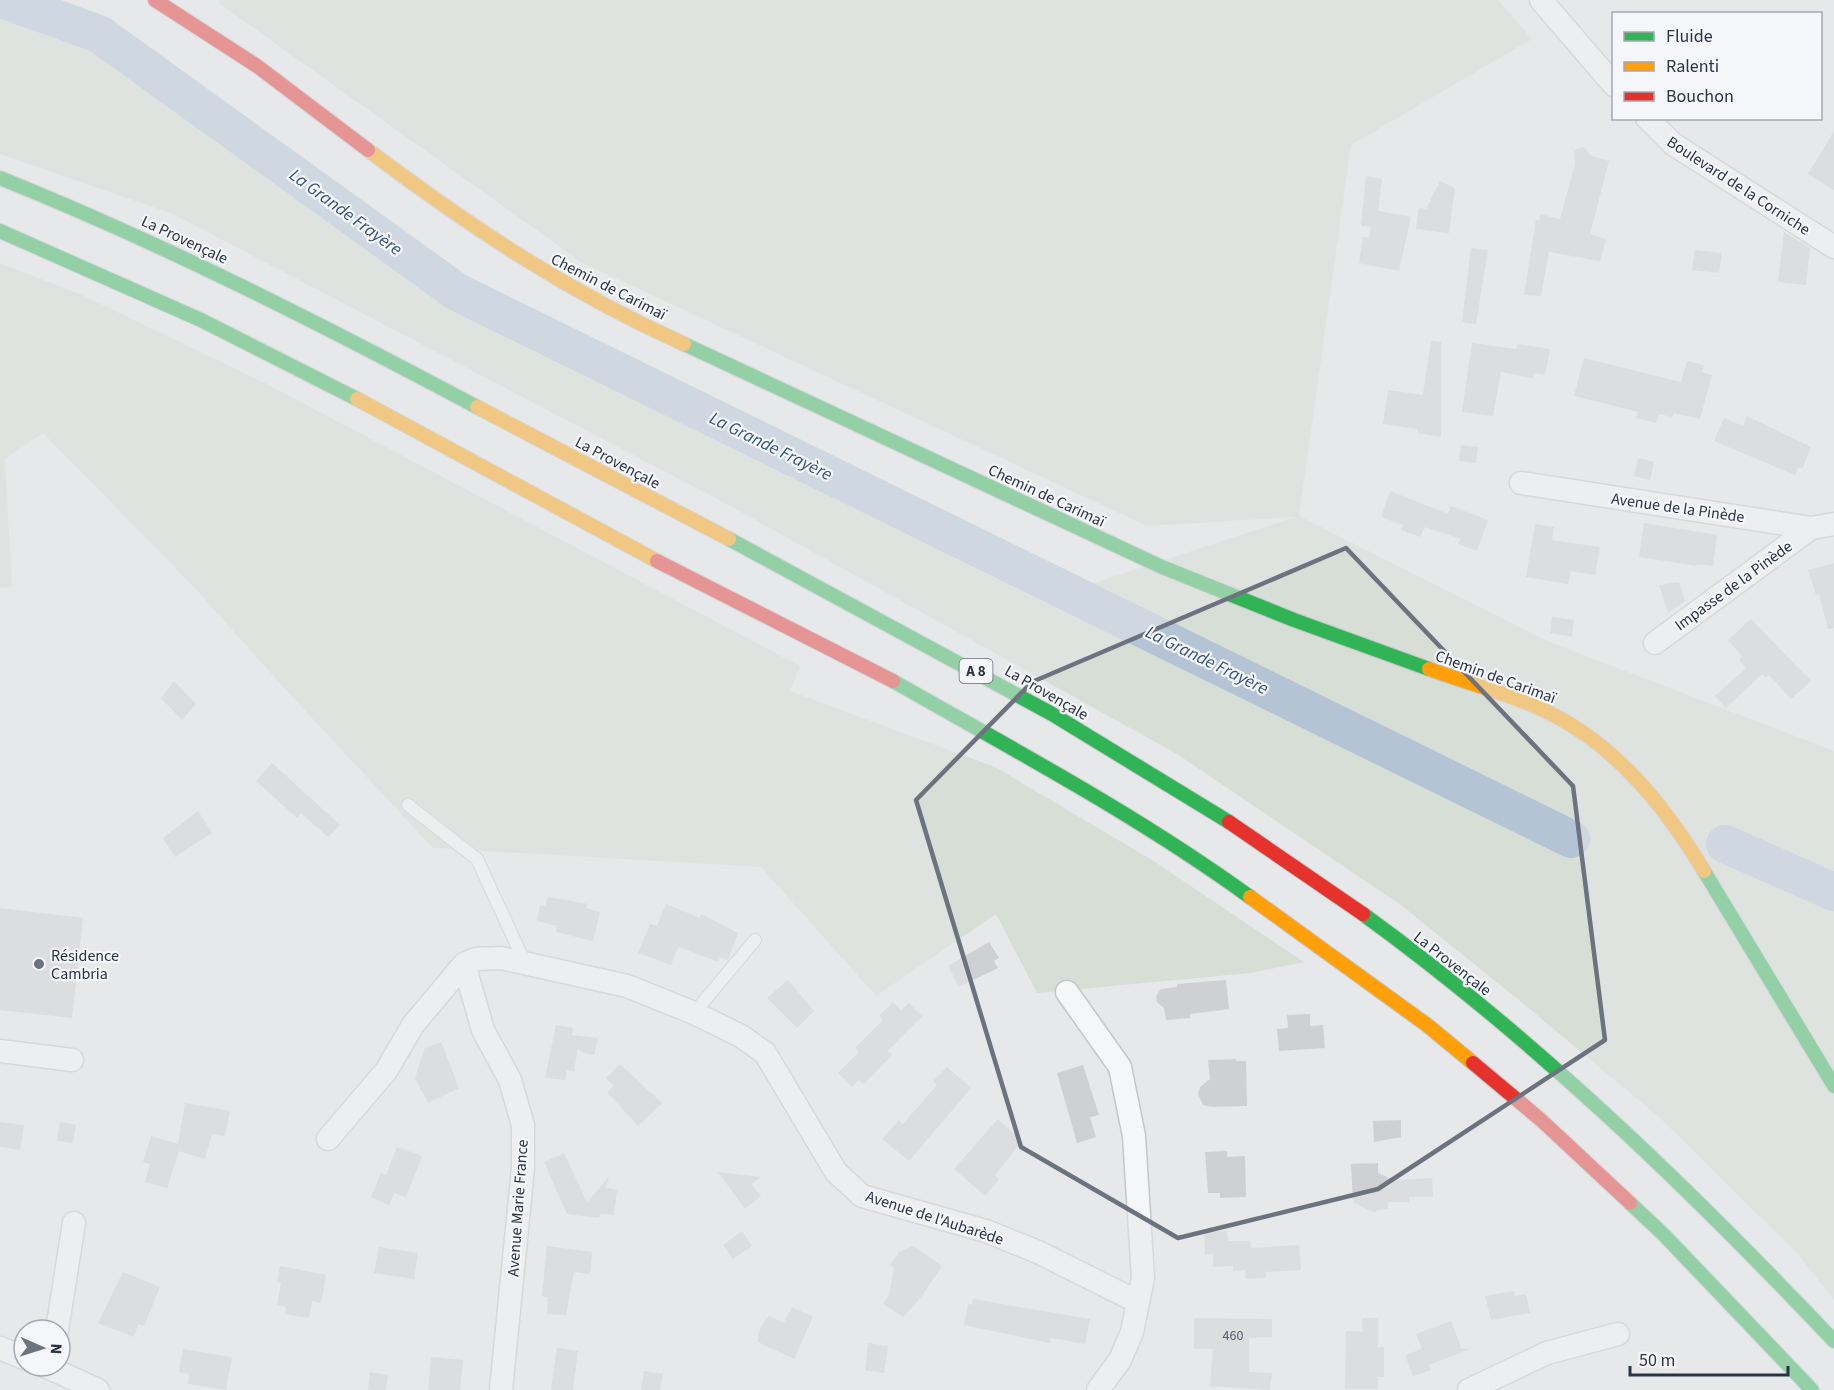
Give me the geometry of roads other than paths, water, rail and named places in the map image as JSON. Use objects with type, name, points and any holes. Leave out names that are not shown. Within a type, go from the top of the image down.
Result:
[{"type":"main road","name":"Chemin de Carimaï","points":[[155,0],[244,58],[491,239],[593,300],[999,491],[1208,586],[1310,627],[1538,706],[1572,722],[1624,763],[1643,782],[1677,830],[1834,1086]]},
{"type":"main road","name":"La Provençale","points":[[0,178],[75,206],[236,280],[963,664],[1098,741],[1220,816],[1320,883],[1434,967],[1544,1057],[1754,1254],[1834,1341]]},
{"type":"main road","points":[[0,231],[190,315],[363,402],[631,547],[881,675],[1134,819],[1201,861],[1427,1024],[1541,1120],[1664,1234],[1810,1388]]},
{"type":"street","points":[[1541,0],[1612,83]]},
{"type":"street","name":"Boulevard de la Corniche","points":[[1649,120],[1673,144],[1834,246]]},
{"type":"street","name":"Avenue de la Pinède","points":[[1521,483],[1810,528],[1834,524]]},
{"type":"street","name":"Impasse de la Pinède","points":[[1655,642],[1810,528]]},
{"type":"street","name":"Avenue de l'Aubarède","points":[[464,964],[476,959],[501,958],[627,986],[694,1013],[741,1036],[765,1053],[836,1172],[862,1196],[996,1235],[1038,1252],[1138,1302]]},
{"type":"street","points":[[327,1139],[386,1071],[413,1025],[464,964]]},
{"type":"street","name":"Avenue Marie France","points":[[464,964],[483,1030],[510,1080],[523,1125],[523,1168],[501,1390]]},
{"type":"street","points":[[1067,992],[1120,1067],[1134,1136],[1143,1278],[1132,1332],[1120,1360],[1098,1390]]},
{"type":"street","points":[[0,1051],[72,1060]]},
{"type":"street","points":[[59,1318],[74,1223]]},
{"type":"street","points":[[1469,1390],[1547,1353],[1618,1334]]},
{"type":"street","points":[[72,1378],[98,1390]]},
{"type":"lane","points":[[408,805],[477,859],[525,963]]},
{"type":"lane","points":[[694,1013],[755,939]]},
{"type":"waterway","name":"La Grande Frayère","points":[[5,0],[99,34],[457,292],[1571,839]]},
{"type":"waterway","name":"La Grande Frayère","points":[[1725,844],[1834,892]]},
{"type":"place","name":"Résidence Cambria","points":[[39,964]]}]
